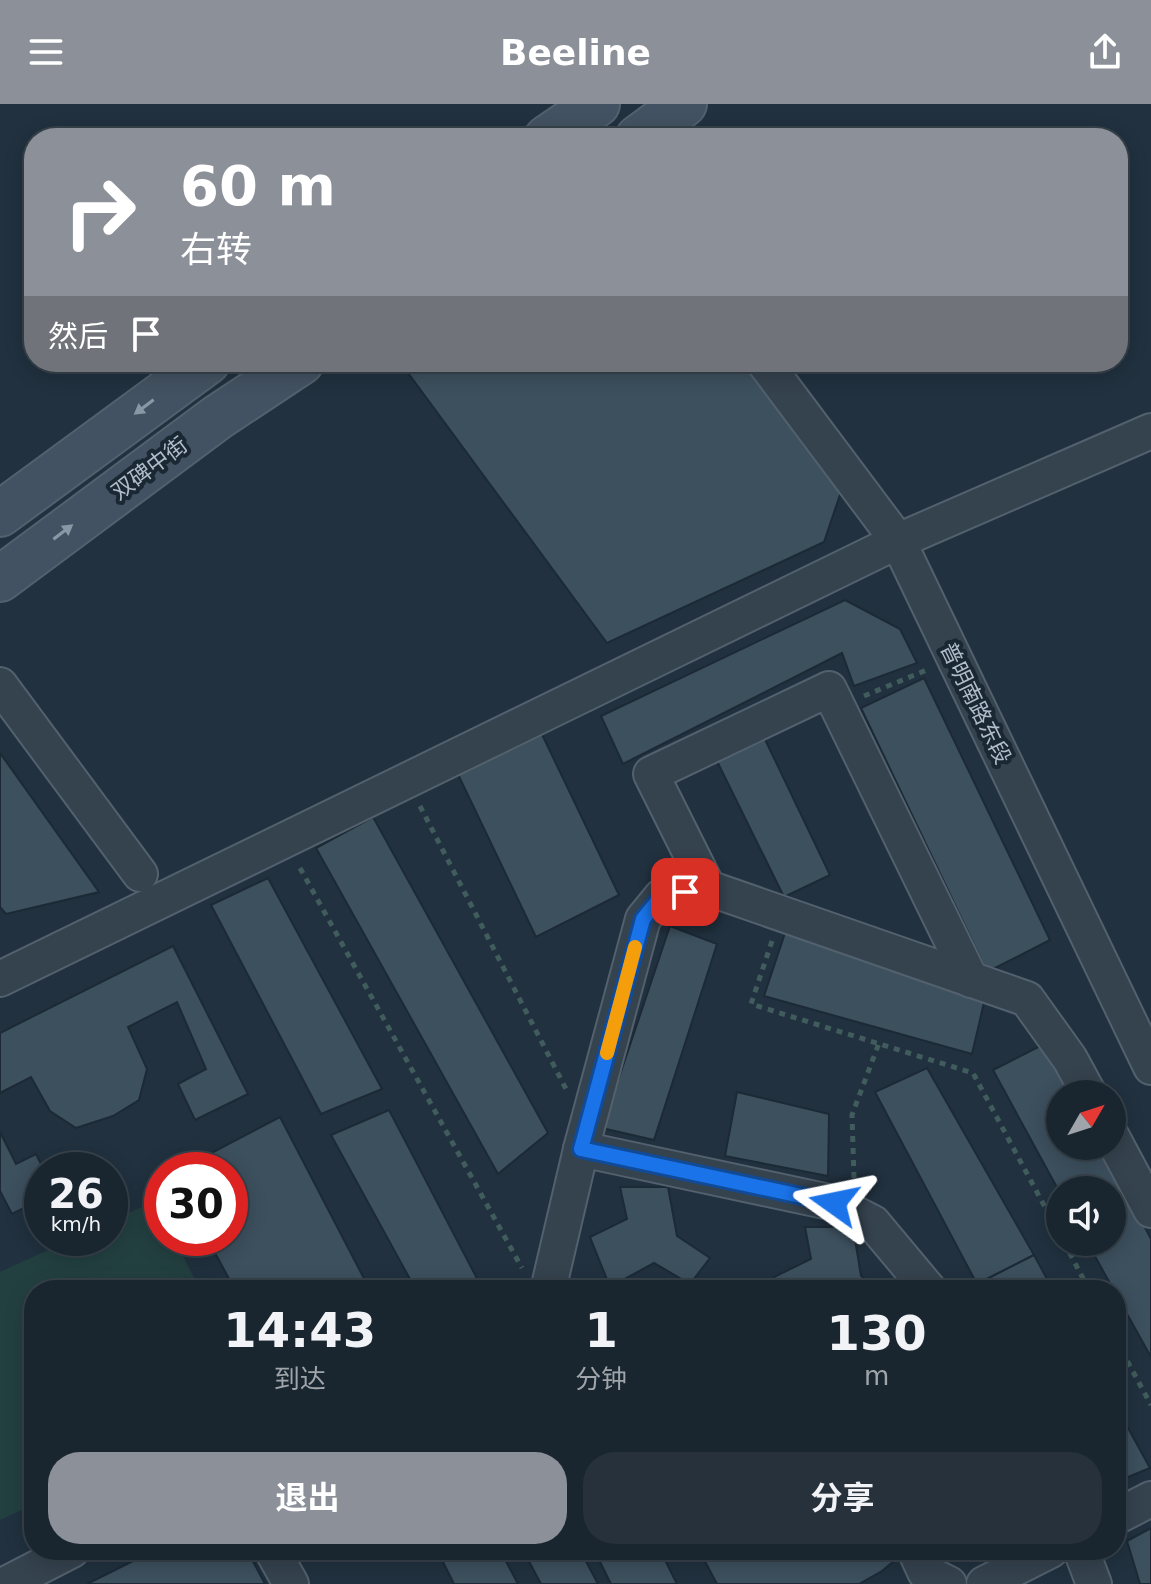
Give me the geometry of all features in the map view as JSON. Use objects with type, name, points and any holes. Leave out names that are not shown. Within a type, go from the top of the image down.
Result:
[{"type":"main road","points":[[652,128],[684,104]]},
{"type":"main road","points":[[566,128],[590,115]]},
{"type":"main road","points":[[0,514],[193,372]]},
{"type":"main road","name":"双碑中街","points":[[0,579],[218,417],[286,372]]},
{"type":"street","name":"普明南路东段","points":[[771,372],[898,541],[1151,1067]]},
{"type":"street","points":[[0,979],[898,541],[1151,431]]},
{"type":"street","points":[[0,685],[140,874]]},
{"type":"street","points":[[708,888],[651,774],[829,689],[971,980]]},
{"type":"street","points":[[538,1280],[584,1139],[643,919],[661,897],[708,888],[1027,999],[1081,1080]]},
{"type":"street","points":[[584,1139],[834,1203],[873,1223],[921,1280]]},
{"type":"street","points":[[1124,1160],[1151,1210]]},
{"type":"street","points":[[1126,1512],[1151,1499]]},
{"type":"street","points":[[6,1584],[53,1560]]},
{"type":"street","points":[[278,1560],[291,1584]]},
{"type":"street","points":[[984,1584],[1031,1560]]},
{"type":"street","points":[[1085,1560],[1094,1584]]},
{"type":"path","points":[[837,707],[955,659]]},
{"type":"path","points":[[417,800],[584,1139]]},
{"type":"path","points":[[285,841],[535,1280]]},
{"type":"path","points":[[780,913],[751,1004],[973,1073],[1046,1209]]},
{"type":"path","points":[[855,1214],[852,1115],[879,1043]]},
{"type":"path","points":[[1071,1256],[1084,1280]]},
{"type":"path","points":[[1126,1359],[1151,1405]]},
{"type":"green space","points":[[144,1206],[144,1256],[183,1256],[195,1280],[24,1280],[24,1509],[0,1520],[0,1272],[35,1256],[128,1256],[128,1213]]},
{"type":"building","points":[[407,372],[752,372],[842,489],[824,542],[607,643]]},
{"type":"building","points":[[845,600],[900,629],[917,663],[854,686],[842,653],[623,764],[601,716]]},
{"type":"building","points":[[924,678],[1050,940],[987,972],[861,708]]},
{"type":"building","points":[[537,724],[619,895],[536,937],[454,766]]},
{"type":"building","points":[[761,731],[830,875],[784,897],[714,755]]},
{"type":"building","points":[[0,753],[99,892],[6,914],[0,907]]},
{"type":"building","points":[[373,817],[548,1133],[498,1174],[316,848]]},
{"type":"building","points":[[268,878],[382,1089],[321,1114],[211,905]]},
{"type":"building","points":[[670,926],[717,944],[654,1140],[602,1128]]},
{"type":"building","points":[[786,930],[986,994],[972,1054],[764,996]]},
{"type":"building","points":[[173,946],[248,1094],[195,1120],[178,1084],[206,1069],[177,1002],[128,1027],[147,1069],[139,1100],[113,1116],[76,1128],[50,1111],[31,1077],[0,1093],[0,1033]]},
{"type":"building","points":[[1044,1044],[1064,1080],[1046,1080],[1046,1160],[1109,1160],[1117,1176],[1051,1176],[993,1070]]},
{"type":"building","points":[[927,1068],[1034,1255],[985,1280],[975,1280],[875,1092]]},
{"type":"building","points":[[737,1092],[829,1114],[828,1176],[725,1156]]},
{"type":"building","points":[[389,1110],[478,1280],[411,1280],[331,1135]]},
{"type":"building","points":[[280,1117],[365,1280],[230,1280],[217,1256],[248,1256],[248,1152],[213,1152]]},
{"type":"building","points":[[0,1132],[16,1164],[24,1160],[24,1208],[12,1214],[0,1191]]},
{"type":"building","points":[[620,1187],[668,1187],[677,1236],[710,1258],[693,1280],[683,1280],[654,1263],[623,1280],[607,1280],[590,1237],[627,1219]]},
{"type":"building","points":[[1131,1201],[1151,1239],[1151,1357],[1126,1312],[1126,1280],[1108,1280],[1095,1256],[1126,1256],[1126,1204]]},
{"type":"building","points":[[805,1227],[853,1227],[861,1276],[867,1280],[775,1280],[774,1277],[811,1259]]},
{"type":"building","points":[[1034,1255],[1048,1280],[985,1280]]},
{"type":"building","points":[[1126,1424],[1150,1468],[1126,1478]]},
{"type":"building","points":[[1151,1528],[1151,1584],[1140,1584],[1127,1541]]},
{"type":"building","points":[[135,1560],[252,1560],[265,1584],[87,1584]]},
{"type":"building","points":[[505,1560],[518,1584],[454,1584],[443,1562]]},
{"type":"building","points":[[528,1560],[585,1560],[598,1584],[541,1584]]},
{"type":"building","points":[[599,1560],[665,1560],[677,1584],[611,1584]]},
{"type":"building","points":[[704,1560],[895,1560],[859,1584],[717,1584]]},
{"type":"slow traffic","points":[[607,1053],[635,947]]},
{"type":"route","points":[[685,892],[661,897],[643,919],[581,1149],[834,1203]]}]
